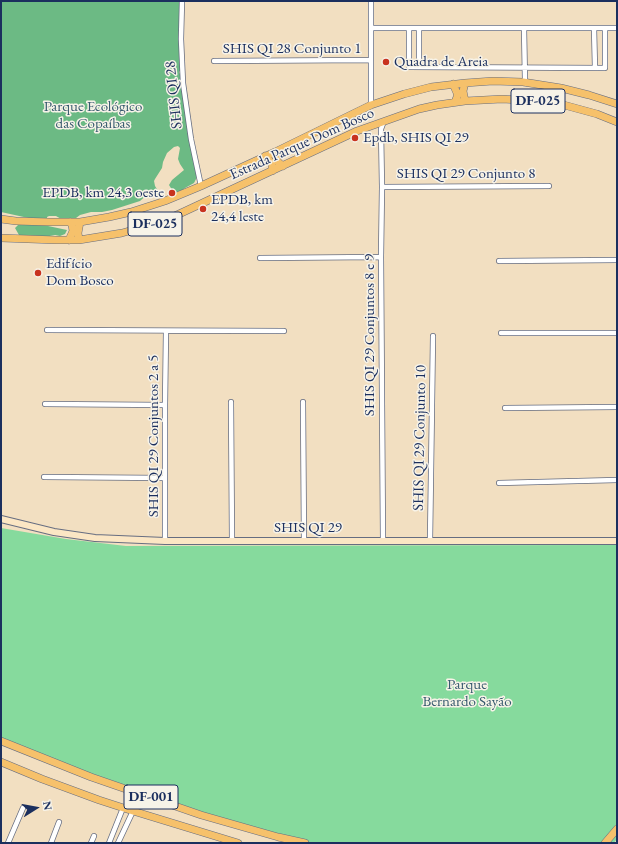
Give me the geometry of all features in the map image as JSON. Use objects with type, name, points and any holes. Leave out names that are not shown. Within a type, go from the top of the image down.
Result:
[{"type":"main road","name":"Estrada Parque Dom Bosco","points":[[1,219],[29,222],[80,222],[131,212],[165,201],[201,186],[371,105],[431,87],[493,81],[525,82],[561,88],[617,104]]},
{"type":"main road","points":[[464,101],[463,91],[465,83]]},
{"type":"main road","points":[[453,84],[457,93],[456,102]]},
{"type":"main road","name":"Estrada Parque Dom Bosco","points":[[1,238],[79,240],[122,233],[164,221],[357,131],[379,127],[384,121],[419,109],[456,102],[502,99],[538,102],[570,107],[597,114],[617,122]]},
{"type":"main road","points":[[275,152],[278,162],[284,166]]},
{"type":"main road","points":[[265,156],[272,164],[272,171]]},
{"type":"main road","points":[[69,240],[73,232],[70,222]]},
{"type":"main road","points":[[79,240],[78,233],[80,222]]},
{"type":"main road","name":"DF-001","points":[[1,741],[91,777],[201,815],[278,837],[305,843]]},
{"type":"main road","name":"DF-001","points":[[1,762],[42,779],[133,812],[238,843]]},
{"type":"main road","points":[[605,843],[617,829]]},
{"type":"street","name":"SHIS QI 28","points":[[182,1],[181,39],[183,83],[191,139],[201,186]]},
{"type":"street","points":[[371,1],[371,105]]},
{"type":"street","points":[[371,28],[617,28]]},
{"type":"street","points":[[409,28],[409,68],[605,68],[605,28]]},
{"type":"street","points":[[419,28],[419,68]]},
{"type":"street","points":[[524,28],[525,82]]},
{"type":"street","points":[[594,28],[595,68]]},
{"type":"street","name":"SHIS QI 28 Conjunto 1","points":[[214,61],[371,60]]},
{"type":"street","name":"SHIS QI 29 Conjuntos 8 e 9","points":[[379,127],[382,187],[381,258],[383,541]]},
{"type":"street","name":"SHIS QI 29 Conjunto 8","points":[[382,187],[549,186]]},
{"type":"street","points":[[260,258],[381,258]]},
{"type":"street","points":[[499,262],[617,260]]},
{"type":"street","points":[[47,330],[284,331]]},
{"type":"street","name":"SHIS QI 29 Conjuntos 2 a 5","points":[[165,541],[166,331]]},
{"type":"street","points":[[502,333],[617,333]]},
{"type":"street","name":"SHIS QI 29 Conjunto 10","points":[[430,541],[433,336]]},
{"type":"street","points":[[231,402],[232,541]]},
{"type":"street","points":[[303,402],[304,541]]},
{"type":"street","points":[[45,404],[165,405]]},
{"type":"street","points":[[505,408],[617,407]]},
{"type":"street","points":[[44,477],[165,478]]},
{"type":"street","points":[[498,484],[617,480]]},
{"type":"street","name":"SHIS QI 29","points":[[1,520],[54,532],[95,538],[165,541],[617,540]]},
{"type":"street","points":[[8,843],[23,808]]},
{"type":"street","points":[[123,808],[110,841],[119,842],[133,812]]},
{"type":"street","points":[[51,843],[60,822]]},
{"type":"street","points":[[91,843],[94,836]]},
{"type":"green space","name":"Parque Ecológico das Copaíbas","points":[[1,1],[179,1],[182,35],[182,68],[179,72],[182,78],[197,177],[194,183],[181,191],[174,193],[169,185],[172,180],[184,170],[178,159],[180,148],[178,146],[174,147],[167,153],[162,168],[154,181],[160,194],[155,196],[149,193],[140,201],[112,210],[91,212],[80,215],[72,221],[63,220],[56,216],[47,217],[48,226],[67,230],[65,234],[60,236],[55,235],[44,237],[19,235],[15,228],[20,223],[33,219],[1,212]]},
{"type":"green space","name":"Parque Bernardo Sayão","points":[[1,528],[66,539],[126,546],[617,545],[617,839],[614,843],[305,843],[128,792],[1,741]]},
{"type":"place","name":"Quadra de Areia","points":[[386,62]]},
{"type":"place","name":"Epdb, SHIS QI 29","points":[[355,138]]},
{"type":"place","name":"EPDB, km 24,3 oeste","points":[[172,193]]},
{"type":"place","name":"EPDB, km 24,4 leste","points":[[203,209]]},
{"type":"place","name":"Edifício Dom Bosco","points":[[38,273]]}]
